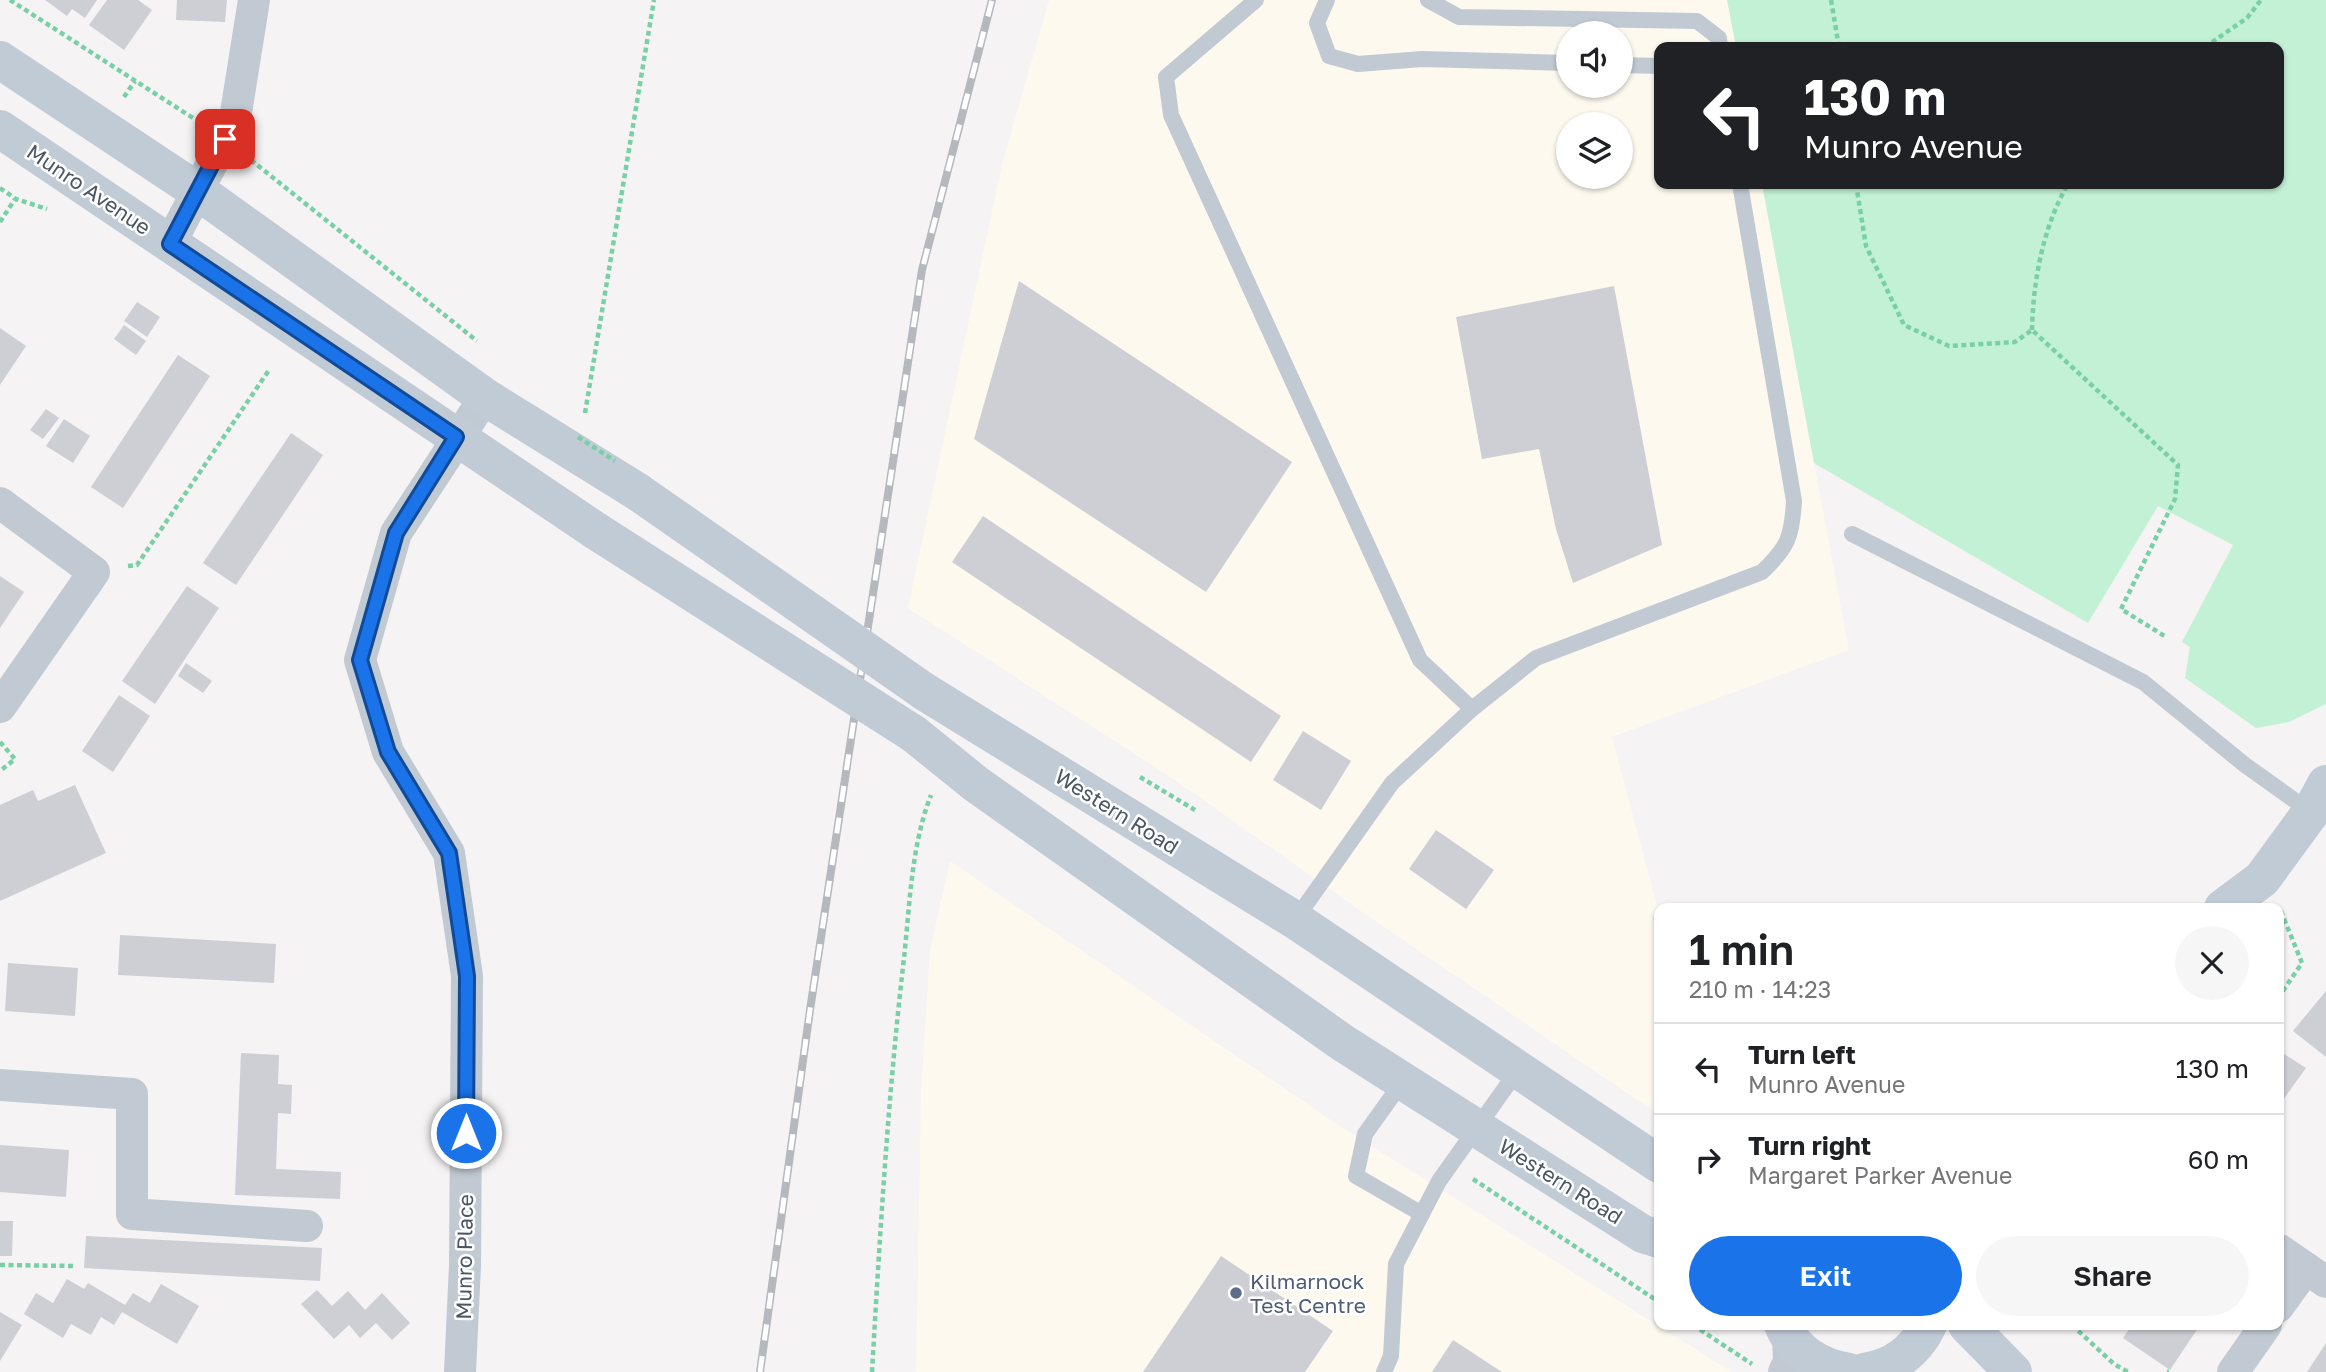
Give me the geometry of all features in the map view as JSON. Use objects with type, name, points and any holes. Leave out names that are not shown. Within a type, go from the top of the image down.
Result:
[{"type":"main road","points":[[0,60],[199,192],[485,397],[578,445]]},
{"type":"main road","name":"Munro Avenue","points":[[0,129],[596,531]]},
{"type":"main road","name":"Western Road","points":[[578,445],[638,492],[925,692],[1295,920],[1654,1161]]},
{"type":"main road","name":"Western Road","points":[[596,531],[914,734],[976,783],[1287,1004],[1643,1234],[1654,1237]]},
{"type":"main road","points":[[2230,903],[2262,879],[2321,806]]},
{"type":"main road","points":[[1864,1372],[1913,1364],[1926,1330]]},
{"type":"main road","points":[[1972,1330],[2013,1372]]},
{"type":"main road","points":[[1777,1349],[1806,1356],[1830,1369],[1849,1372]]},
{"type":"street","points":[[170,244],[235,119],[254,0]]},
{"type":"street","name":"Munro Place","points":[[460,1372],[465,1265],[467,976],[449,853],[388,752],[360,660],[396,533],[456,437],[485,397]]},
{"type":"street","points":[[0,503],[94,572],[0,706]]},
{"type":"street","points":[[0,1085],[131,1094],[132,1214],[307,1226]]},
{"type":"street","points":[[2284,1253],[2316,1275],[2284,1302]]},
{"type":"street","points":[[2233,1372],[2262,1330]]},
{"type":"lane","points":[[1256,0],[1166,78],[1171,115],[1420,660],[1472,709]]},
{"type":"lane","points":[[1327,0],[1317,23],[1329,56],[1358,64],[1422,59],[1556,63]]},
{"type":"lane","points":[[1428,0],[1459,17],[1698,21],[1719,38],[1719,42]]},
{"type":"lane","points":[[1633,65],[1654,66]]},
{"type":"lane","points":[[1295,920],[1392,783],[1472,709],[1536,658],[1762,572],[1782,553],[1792,533],[1794,501],[1741,189]]},
{"type":"lane","points":[[1852,534],[2143,682],[2245,765],[2321,806]]},
{"type":"lane","points":[[1384,1372],[1391,1356],[1396,1264],[1439,1181],[1479,1129],[1518,1070]]},
{"type":"lane","points":[[1403,1081],[1365,1134],[1356,1176],[1422,1214]]},
{"type":"path","points":[[9,0],[225,139],[484,346]]},
{"type":"path","points":[[578,445],[590,394],[654,0]]},
{"type":"path","points":[[1831,0],[1838,42]]},
{"type":"path","points":[[2213,42],[2247,18],[2261,0]]},
{"type":"path","points":[[1857,189],[1866,246],[1904,325],[1949,346],[2015,342],[2032,330]]},
{"type":"path","points":[[2065,189],[2056,205],[2033,291],[2032,330],[2178,465],[2175,499],[2122,609],[2166,637]]},
{"type":"path","points":[[0,222],[16,199]]},
{"type":"path","points":[[94,572],[137,565],[269,370]]},
{"type":"path","points":[[0,742],[15,759],[0,771]]},
{"type":"path","points":[[872,1372],[886,1126],[899,999],[919,824],[932,792]]},
{"type":"path","points":[[2262,879],[2276,903]]},
{"type":"path","points":[[2284,917],[2302,963],[2284,989]]},
{"type":"path","points":[[0,1265],[75,1266]]},
{"type":"path","points":[[1710,1330],[1777,1349]]},
{"type":"path","points":[[2077,1330],[2114,1364],[2129,1372]]},
{"type":"shaded area","points":[[1049,0],[1727,0],[1735,42],[1654,42],[1654,189],[1763,189],[1849,650],[1612,737],[1656,903],[1654,903],[1654,1112],[1175,780],[908,608],[1002,164]]},
{"type":"shaded area","points":[[950,861],[1338,1125],[1654,1323],[1654,1330],[1665,1330],[1732,1372],[916,1372],[921,1091],[930,950]]},
{"type":"green space","points":[[1727,0],[2326,0],[2326,704],[2289,722],[2256,728],[2185,678],[2190,647],[2182,642],[2233,545],[2158,506],[2088,623],[1814,463],[1763,189],[2284,189],[2284,42],[1735,42]]},
{"type":"building","points":[[45,0],[97,0],[85,18],[72,9],[67,16]]},
{"type":"building","points":[[107,0],[138,0],[152,10],[124,50],[89,25]]},
{"type":"building","points":[[177,0],[227,0],[225,22],[176,20]]},
{"type":"building","points":[[1019,281],[1292,462],[1206,592],[974,439]]},
{"type":"building","points":[[1614,286],[1662,545],[1573,583],[1556,529],[1539,449],[1482,459],[1456,317]]},
{"type":"building","points":[[137,302],[160,317],[147,337],[124,321]]},
{"type":"building","points":[[124,325],[146,341],[136,355],[114,339]]},
{"type":"building","points":[[0,328],[26,346],[0,385]]},
{"type":"building","points":[[178,355],[210,376],[123,508],[91,487]]},
{"type":"building","points":[[46,409],[59,418],[43,439],[30,430]]},
{"type":"building","points":[[64,419],[90,436],[73,463],[46,446]]},
{"type":"building","points":[[291,433],[323,455],[236,585],[203,563]]},
{"type":"building","points":[[983,516],[1281,716],[1251,762],[952,562]]},
{"type":"building","points":[[0,576],[24,592],[0,628]]},
{"type":"building","points":[[187,586],[219,608],[155,704],[122,681]]},
{"type":"building","points":[[186,663],[212,681],[203,693],[178,676]]},
{"type":"building","points":[[119,695],[150,716],[113,772],[82,751]]},
{"type":"building","points":[[1303,731],[1351,761],[1321,810],[1273,780]]},
{"type":"building","points":[[75,785],[106,853],[0,901],[0,805],[33,790],[38,801]]},
{"type":"building","points":[[1436,830],[1494,870],[1466,909],[1409,869]]},
{"type":"building","points":[[120,935],[276,944],[274,983],[118,975]]},
{"type":"building","points":[[8,963],[78,968],[75,1016],[5,1011]]},
{"type":"building","points":[[2326,991],[2326,1057],[2293,1031]]},
{"type":"building","points":[[241,1053],[279,1055],[278,1084],[292,1085],[291,1114],[278,1113],[276,1169],[341,1172],[340,1199],[235,1195]]},
{"type":"building","points":[[2284,1054],[2306,1068],[2284,1099]]},
{"type":"building","points":[[0,1145],[69,1150],[66,1197],[0,1192]]},
{"type":"building","points":[[0,1221],[13,1221],[12,1256],[0,1256]]},
{"type":"building","points":[[86,1236],[322,1248],[320,1281],[84,1268]]},
{"type":"building","name":"Kilmarnock Test Centre","points":[[1221,1256],[1333,1331],[1305,1372],[1143,1372]]},
{"type":"building","points":[[67,1279],[84,1289],[88,1283],[125,1305],[133,1293],[150,1303],[161,1284],[199,1306],[177,1344],[122,1312],[114,1325],[101,1317],[91,1335],[71,1324],[63,1338],[24,1314],[36,1293],[53,1303]]},
{"type":"building","points":[[317,1290],[332,1306],[348,1291],[365,1310],[382,1293],[410,1323],[392,1340],[376,1323],[360,1338],[349,1325],[334,1339],[301,1304]]},
{"type":"building","points":[[0,1312],[22,1325],[0,1361]]},
{"type":"building","points":[[2129,1330],[2197,1330],[2170,1370],[2123,1338]]},
{"type":"building","points":[[1453,1340],[1502,1372],[1432,1372]]},
{"type":"building","points":[[2326,1343],[2326,1372],[2307,1372]]},
{"type":"railway","points":[[760,1372],[810,1010],[922,270],[992,0]]},
{"type":"place","name":"Kilmarnock Test Centre","points":[[1236,1293]]},
{"type":"route","points":[[225,139],[170,244],[456,437],[396,533],[360,660],[388,752],[449,853],[467,976],[466,1133]]}]
